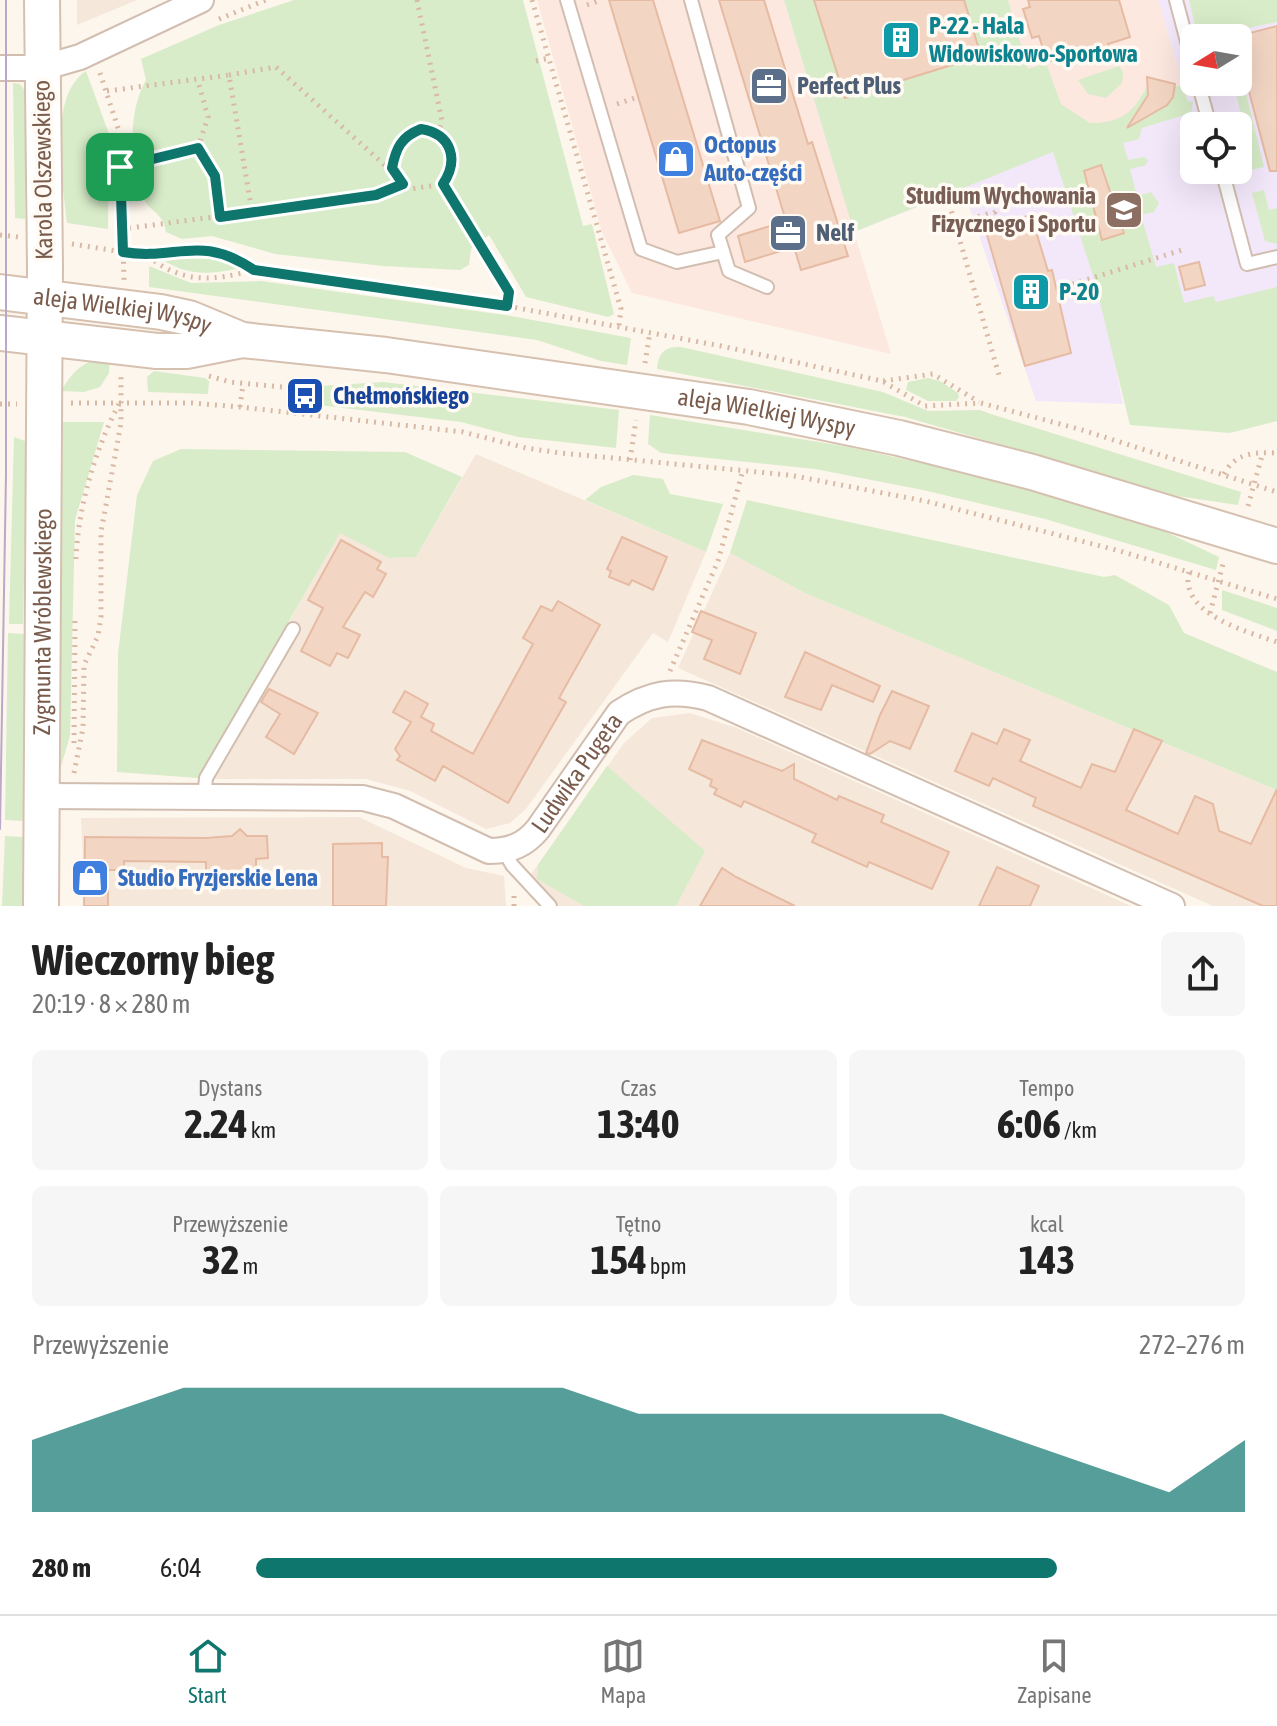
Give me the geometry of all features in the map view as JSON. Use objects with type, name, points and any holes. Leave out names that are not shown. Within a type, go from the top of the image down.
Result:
[{"type":"main road","name":"Karola Olszewskiego","points":[[42,0],[44,339]]},
{"type":"main road","name":"aleja Wielkiej Wyspy","points":[[0,292],[161,312],[189,318],[242,340],[386,355],[749,407],[899,438],[1032,472],[1277,546]]},
{"type":"main road","name":"aleja Wielkiej Wyspy","points":[[0,333],[186,351],[242,340]]},
{"type":"main road","name":"Zygmunta Wróblewskiego","points":[[41,906],[59,789],[44,339]]},
{"type":"street","points":[[0,68],[42,68],[89,53],[201,0]]},
{"type":"street","points":[[664,692],[708,698],[1172,906]]},
{"type":"street","name":"Ludwika Pugeta","points":[[59,789],[204,798],[378,801],[489,851],[504,851],[530,839],[619,713],[638,700],[664,692]]},
{"type":"lane","points":[[567,0],[641,249],[677,262],[723,252]]},
{"type":"lane","points":[[691,0],[749,208],[718,235],[729,271],[767,287]]},
{"type":"lane","points":[[1176,0],[1182,24]]},
{"type":"lane","points":[[1226,184],[1247,264],[1277,257]]},
{"type":"lane","points":[[204,798],[206,778],[293,629]]},
{"type":"lane","points":[[504,851],[512,865],[550,906]]},
{"type":"path","points":[[417,0],[440,107],[442,121],[438,134]]},
{"type":"path","points":[[532,0],[621,309],[619,326]]},
{"type":"path","points":[[536,61],[549,58]]},
{"type":"path","points":[[97,66],[120,134],[124,287]]},
{"type":"path","points":[[107,91],[198,81],[276,67],[375,160],[392,168],[403,184]]},
{"type":"path","points":[[229,75],[252,212]]},
{"type":"path","points":[[198,81],[208,117],[198,148],[215,176],[220,217]]},
{"type":"path","points":[[122,229],[376,195],[403,184],[420,189],[443,184],[452,170],[452,153],[438,134],[421,129],[400,142],[392,168]]},
{"type":"path","points":[[120,167],[198,148]]},
{"type":"path","points":[[443,184],[509,292],[507,306]]},
{"type":"path","points":[[947,196],[999,375]]},
{"type":"path","points":[[955,223],[995,212],[997,202]]},
{"type":"path","points":[[70,244],[148,256],[189,248],[205,250],[223,254],[254,270],[507,306],[650,332],[882,381],[925,406],[981,403]]},
{"type":"path","points":[[1057,289],[1182,250]]},
{"type":"path","points":[[148,256],[160,267],[192,279],[222,279],[254,270]]},
{"type":"path","points":[[643,370],[650,332]]},
{"type":"path","points":[[197,373],[243,384],[313,390],[310,415]]},
{"type":"path","points":[[882,381],[933,374],[981,403],[1079,429],[1277,492]]},
{"type":"path","points":[[240,407],[243,384]]},
{"type":"path","points":[[59,789],[83,728],[84,665],[99,627],[101,532],[121,423],[120,402]]},
{"type":"path","points":[[76,566],[83,507],[109,423],[120,402]]},
{"type":"path","points":[[62,403],[240,407],[463,432],[526,448],[743,470],[835,483],[1026,525],[1277,599]]},
{"type":"path","points":[[630,460],[638,411]]},
{"type":"path","points":[[1224,474],[1238,458],[1263,452],[1277,453]]},
{"type":"path","points":[[1256,509],[1245,505],[1263,452]]},
{"type":"path","points":[[664,692],[673,662],[718,561],[743,470]]},
{"type":"path","points":[[1189,572],[1191,589],[1210,613],[1232,626],[1277,642]]},
{"type":"path","points":[[1210,613],[1219,581]]},
{"type":"path","points":[[59,789],[75,734],[75,606]]},
{"type":"shaded area","points":[[77,0],[137,0],[77,25]]},
{"type":"shaded area","points":[[537,0],[784,0],[891,354],[632,293],[602,232]]},
{"type":"shaded area","name":"Studium Wychowania Fizycznego i Sportu","points":[[784,0],[1008,0],[1053,151],[1188,101],[1187,96],[1252,96],[1252,24],[1180,24],[1180,74],[1158,0],[1277,0],[1277,304],[1110,336],[1123,404],[1036,401],[963,189],[854,232]]},
{"type":"shaded area","points":[[1008,0],[1158,0],[1180,74],[1180,96],[1187,96],[1188,101],[1053,152]]},
{"type":"shaded area","points":[[476,454],[706,552],[668,642],[653,633],[526,809],[510,823],[486,829],[410,791],[366,779],[215,779],[299,631],[288,624],[340,532],[389,558],[416,557]]},
{"type":"shaded area","points":[[730,553],[805,593],[1277,790],[1277,906],[1213,906],[678,668]]},
{"type":"shaded area","points":[[690,713],[737,728],[1131,906],[559,906],[529,877],[624,743],[652,718]]},
{"type":"shaded area","points":[[359,817],[466,868],[504,876],[506,906],[85,906],[81,818]]},
{"type":"green space","points":[[294,0],[523,0],[583,226],[592,224],[614,314],[608,317],[526,297],[489,235],[471,249],[469,265],[460,270],[383,266],[275,254],[212,236],[182,239],[166,232],[162,220],[146,202],[135,169],[133,122],[146,80],[141,59],[219,25]]},
{"type":"green space","points":[[784,0],[1008,0],[1028,69],[1046,63],[1061,104],[1090,123],[1109,121],[1124,115],[1146,88],[1154,93],[1180,86],[1180,96],[1186,96],[1188,101],[1193,102],[1191,112],[1180,112],[1180,116],[1142,128],[1139,139],[1123,143],[1128,160],[1144,157],[1148,160],[1146,165],[1130,169],[1137,196],[1151,192],[1159,203],[1154,212],[1141,215],[1156,267],[1174,263],[1184,303],[1213,296],[1216,302],[1277,287],[1277,421],[1230,433],[1130,425],[1095,282],[1053,152],[854,232]]},
{"type":"green space","points":[[1189,0],[1277,0],[1277,22],[1252,27],[1252,24],[1195,24]]},
{"type":"green space","points":[[1119,66],[1123,72],[1122,83],[1106,98],[1088,94],[1078,80]]},
{"type":"green space","points":[[86,71],[109,134],[108,229],[67,223],[61,163],[62,119],[74,83]]},
{"type":"green space","points":[[13,83],[20,84],[25,91],[25,219],[15,218]]},
{"type":"green space","points":[[1236,96],[1247,96],[1251,112],[1241,112]]},
{"type":"green space","points":[[1252,118],[1264,167],[1252,170]]},
{"type":"green space","points":[[1264,190],[1269,210],[1277,208],[1277,244],[1265,241],[1252,193]]},
{"type":"green space","points":[[195,252],[216,255],[242,268],[201,273],[163,260]]},
{"type":"green space","points":[[149,266],[191,283],[261,281],[511,316],[631,338],[627,365],[601,361],[537,340],[149,287]]},
{"type":"green space","points":[[681,347],[883,392],[928,411],[980,410],[1241,492],[1238,505],[1177,496],[905,417],[657,369],[663,352]]},
{"type":"green space","points":[[110,358],[109,373],[100,387],[84,392],[61,391],[81,367]]},
{"type":"green space","points":[[154,371],[205,378],[209,381],[208,394],[148,392],[147,377]]},
{"type":"green space","points":[[928,378],[940,381],[958,393],[959,397],[956,401],[928,401],[906,390],[908,382]]},
{"type":"green space","points":[[383,382],[619,410],[616,448],[518,437],[461,422],[318,405],[319,386]]},
{"type":"green space","points":[[650,415],[850,447],[1034,489],[1147,523],[1219,557],[1216,570],[1045,519],[923,490],[815,469],[661,453],[648,444]]},
{"type":"green space","points":[[61,422],[104,422],[75,520],[70,736],[59,773],[54,772]]},
{"type":"green space","points":[[14,437],[25,441],[27,450],[23,624],[9,624]]},
{"type":"green space","points":[[181,449],[405,452],[462,477],[416,557],[389,558],[340,533],[198,778],[117,772],[118,654],[137,495],[153,461]]},
{"type":"green space","points":[[633,475],[663,479],[670,494],[723,504],[706,552],[585,500],[601,487]]},
{"type":"green space","points":[[747,500],[1104,577],[1115,575],[1169,605],[1184,633],[1277,672],[1277,790],[805,593],[730,553]]},
{"type":"green space","points":[[1222,590],[1277,608],[1277,631],[1222,610]]},
{"type":"green space","points":[[8,633],[24,634],[24,821],[5,820]]},
{"type":"green space","points":[[607,766],[705,851],[676,906],[584,906],[537,879],[538,865]]},
{"type":"green space","points":[[5,836],[24,837],[23,906],[2,906]]},
{"type":"building","points":[[609,0],[653,0],[720,221],[679,233]]},
{"type":"building","points":[[719,0],[764,0],[808,144],[812,142],[848,256],[801,270],[794,247],[745,262],[738,236],[786,221]]},
{"type":"building","name":"P-22 - Hala Widowiskowo-Sportowa","points":[[814,0],[964,0],[981,56],[845,98]]},
{"type":"building","points":[[1028,0],[1119,0],[1130,37],[1108,44],[1110,53],[1085,61],[1085,51],[1047,62],[1039,36],[1032,38],[1023,9],[1030,7]]},
{"type":"building","points":[[1277,26],[1277,171],[1270,171],[1250,96],[1252,33]]},
{"type":"building","points":[[1147,77],[1175,84],[1173,97],[1167,105],[1127,128],[1148,95]]},
{"type":"building","points":[[1101,165],[1124,233],[1102,240],[1084,171]]},
{"type":"building","name":"P-20","points":[[1031,215],[1048,271],[1052,270],[1071,353],[1025,366],[985,228]]},
{"type":"building","points":[[1199,262],[1205,285],[1185,290],[1179,267]]},
{"type":"building","points":[[622,537],[667,557],[653,590],[632,580],[629,585],[609,577],[611,571],[607,569]]},
{"type":"building","points":[[341,540],[381,562],[377,569],[386,574],[373,597],[365,592],[343,627],[360,635],[348,658],[337,653],[330,666],[301,651],[323,608],[308,600]]},
{"type":"building","points":[[558,601],[600,625],[559,698],[566,702],[508,803],[443,766],[435,781],[397,760],[400,756],[395,749],[411,722],[393,712],[405,691],[428,704],[421,717],[434,724],[431,731],[473,754],[533,644],[523,638],[541,606],[552,611]]},
{"type":"building","points":[[701,611],[756,633],[740,674],[704,659],[712,640],[692,632]]},
{"type":"building","points":[[805,652],[880,686],[873,702],[832,685],[821,710],[785,697]]},
{"type":"building","points":[[269,689],[318,713],[294,754],[266,737],[280,714],[261,702]]},
{"type":"building","points":[[892,691],[929,706],[910,749],[890,741],[870,754],[866,753],[880,715]]},
{"type":"building","points":[[1004,729],[1030,740],[1020,761],[1081,788],[1092,764],[1115,772],[1134,729],[1162,741],[1126,810],[1178,834],[1195,796],[1213,804],[1219,831],[1251,844],[1277,789],[1277,906],[1263,906],[1033,806],[1036,798],[993,778],[989,786],[955,771],[972,733],[997,744]]},
{"type":"building","points":[[702,740],[782,771],[794,764],[794,779],[837,800],[839,796],[884,815],[881,822],[949,852],[932,889],[869,862],[867,867],[812,842],[816,834],[744,801],[741,807],[714,794],[717,789],[710,786],[712,780],[689,769]]},
{"type":"building","points":[[240,829],[247,836],[267,836],[268,858],[256,859],[256,878],[206,879],[206,862],[124,861],[124,870],[108,870],[108,906],[84,906],[85,837],[206,838],[232,836]]},
{"type":"building","points":[[382,843],[382,857],[388,857],[386,906],[333,906],[333,844]]},
{"type":"building","points":[[997,867],[1039,886],[1030,906],[979,906]]},
{"type":"building","points":[[722,868],[736,877],[795,906],[700,906]]},
{"type":"tram line","points":[[0,829],[6,474],[6,0]]},
{"type":"place","name":"P-22 - Hala Widowiskowo-Sportowa","points":[[901,40]]},
{"type":"place","name":"Perfect Plus","points":[[769,86]]},
{"type":"place","name":"Octopus Auto-części","points":[[676,159]]},
{"type":"place","name":"Studium Wychowania Fizycznego i Sportu","points":[[1124,210]]},
{"type":"place","name":"Nelf","points":[[788,233]]},
{"type":"place","name":"P-20","points":[[1031,292]]},
{"type":"place","name":"Chełmońskiego","points":[[305,396]]},
{"type":"place","name":"Studio Fryzjerskie Lena","points":[[90,878]]},
{"type":"route","points":[[421,129],[434,131],[444,138],[452,153],[452,170],[443,184],[509,292],[507,306],[254,270],[223,254],[205,250],[189,248],[148,256],[123,252],[120,167],[198,148],[215,176],[220,217],[376,195],[403,184],[392,168],[400,142],[421,129]]}]
